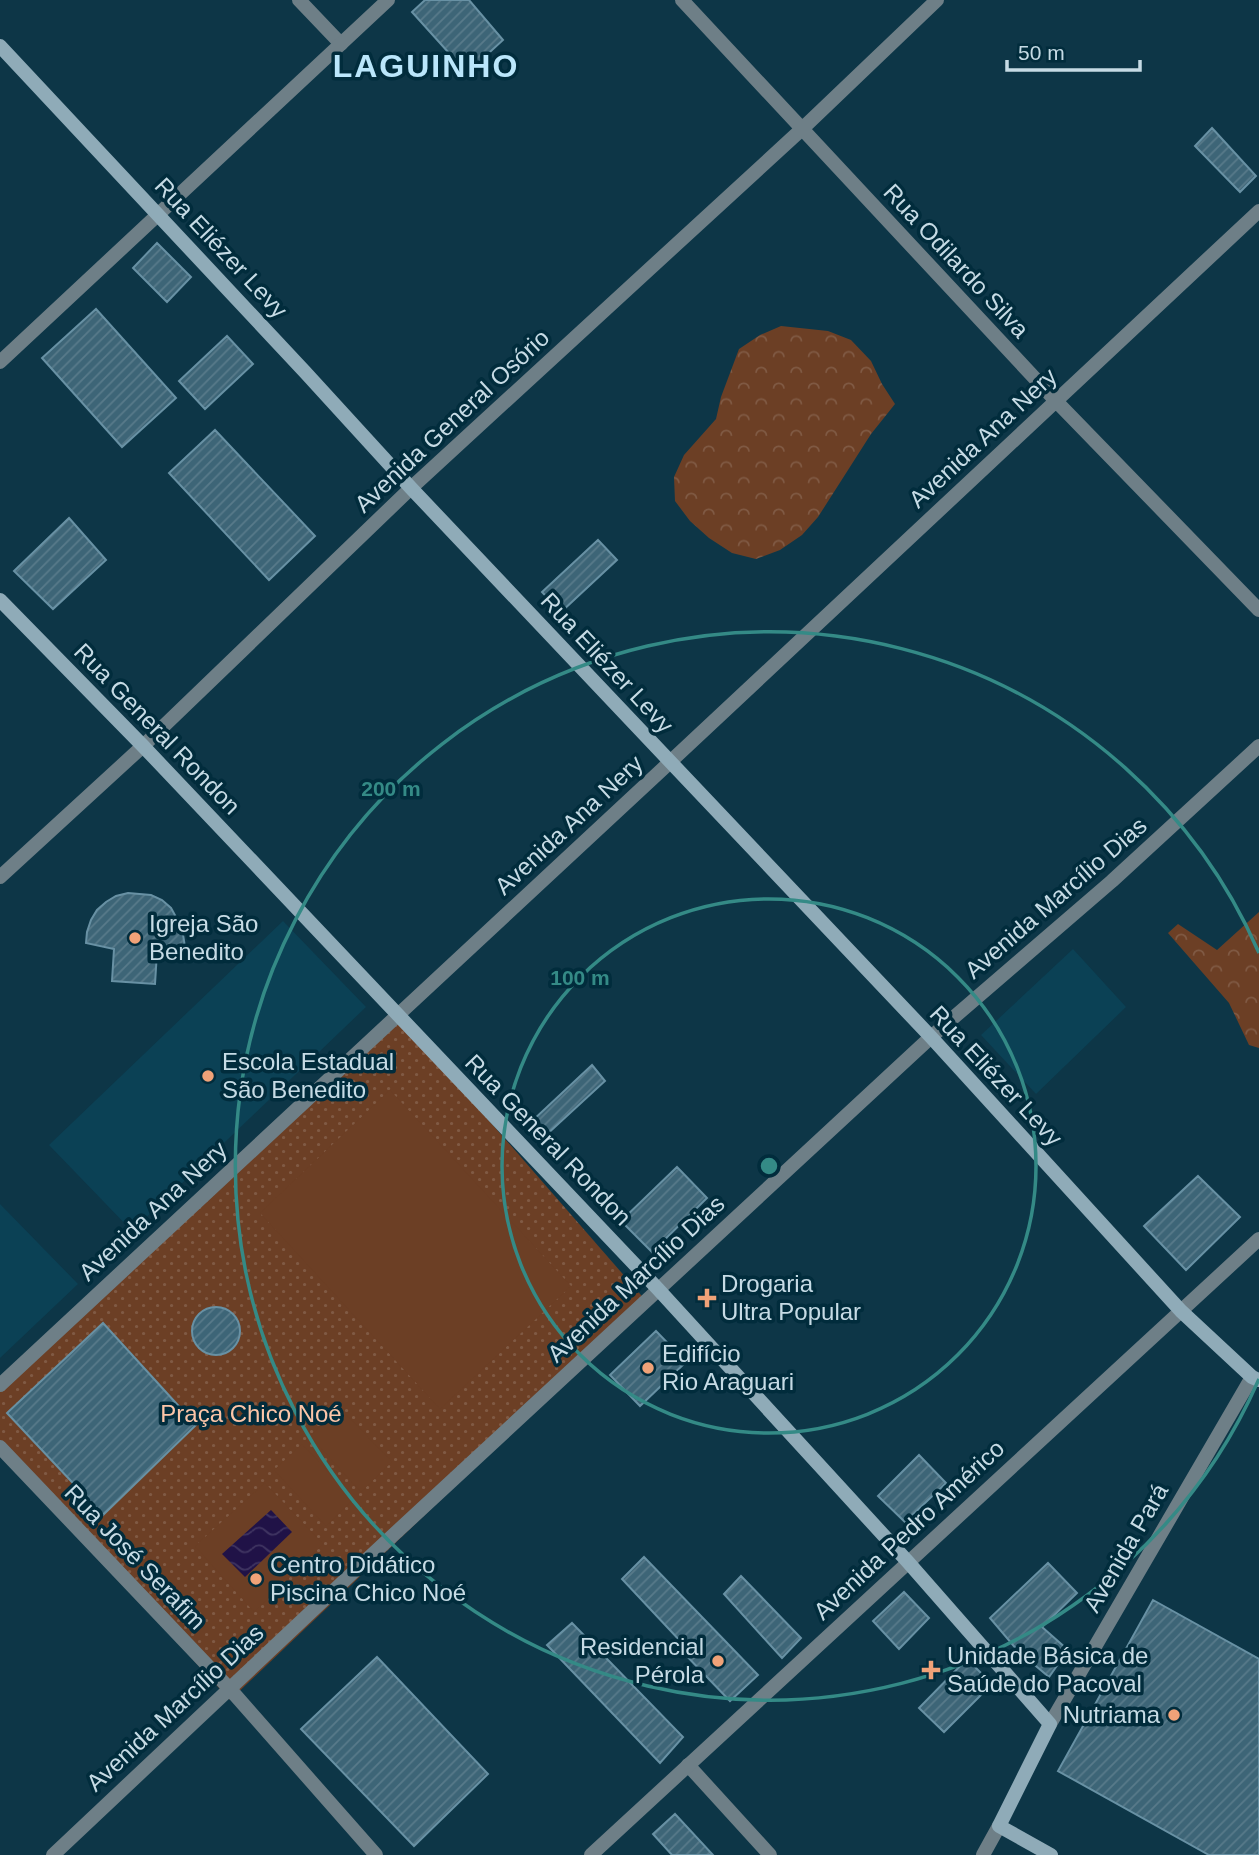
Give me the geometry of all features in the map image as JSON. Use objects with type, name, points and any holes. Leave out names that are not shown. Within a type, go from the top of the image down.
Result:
[{"type":"main road","name":"Rua Eliézer Levy","points":[[0,46],[669,763],[931,1037],[1181,1311],[1255,1378]]},
{"type":"main road","name":"Rua General Rondon","points":[[0,600],[143,746],[658,1289],[908,1562],[1051,1724]]},
{"type":"main road","name":"Avenida Pará","points":[[999,1826],[1051,1724]]},
{"type":"main road","points":[[999,1826],[1051,1855]]},
{"type":"street","points":[[299,0],[341,44]]},
{"type":"street","points":[[0,362],[388,0]]},
{"type":"street","name":"Rua Odilardo Silva","points":[[682,0],[1056,401],[1259,610]]},
{"type":"street","name":"Avenida General Osório","points":[[0,877],[143,746],[411,488],[802,129],[937,0]]},
{"type":"street","name":"Avenida Ana Nery","points":[[0,1385],[1259,211]]},
{"type":"street","name":"Avenida Marcílio Dias","points":[[53,1855],[229,1688],[931,1037],[1112,881],[1259,746]]},
{"type":"street","name":"Avenida Pedro Américo","points":[[591,1855],[1259,1239]]},
{"type":"street","name":"Avenida Pará","points":[[1051,1724],[1255,1378]]},
{"type":"street","name":"Rua José Serafim","points":[[0,1447],[229,1688],[376,1855]]},
{"type":"street","points":[[688,1765],[770,1855]]},
{"type":"street","name":"Avenida Pará","points":[[983,1855],[999,1826]]},
{"type":"shaded area","name":"Escola Estadual São Benedito","points":[[283,921],[366,1007],[132,1231],[49,1145]]},
{"type":"shaded area","points":[[1073,949],[1126,1007],[1036,1094],[981,1035]]},
{"type":"shaded area","points":[[0,1204],[78,1284],[0,1358]]},
{"type":"green space","points":[[781,326],[828,331],[851,340],[871,361],[895,404],[871,434],[818,517],[802,535],[780,550],[756,559],[732,553],[690,521],[675,501],[674,477],[684,455],[716,419],[721,397],[739,349],[760,335]]},
{"type":"green space","points":[[1259,912],[1259,1048],[1249,1045],[1229,1003],[1168,933],[1178,924],[1217,950]]},
{"type":"green space","name":"Praça Chico Noé","points":[[397,1015],[648,1303],[230,1700],[0,1449],[0,1385]]},
{"type":"green space","points":[[390,1090],[571,1286],[440,1409],[260,1213]]},
{"type":"green space","points":[[340,1408],[392,1462],[361,1492],[310,1436]]},
{"type":"green space","points":[[302,1444],[354,1499],[326,1526],[274,1470]]},
{"type":"green space","name":"Centro Didático Piscina Chico Noé","points":[[265,1483],[323,1544],[254,1612],[195,1546]]},
{"type":"water","points":[[271,1510],[292,1532],[245,1577],[222,1554]]},
{"type":"building","points":[[425,0],[469,0],[503,40],[467,73],[412,12]]},
{"type":"building","points":[[1212,128],[1256,176],[1240,192],[1195,146]]},
{"type":"building","points":[[157,243],[191,277],[167,302],[133,268]]},
{"type":"building","points":[[96,309],[176,398],[122,447],[42,358]]},
{"type":"building","points":[[227,336],[253,364],[205,409],[179,381]]},
{"type":"building","points":[[215,430],[315,536],[269,580],[169,473]]},
{"type":"building","points":[[69,518],[106,560],[53,609],[14,571]]},
{"type":"building","points":[[598,540],[617,560],[561,612],[542,592]]},
{"type":"building","name":"Igreja São Benedito","points":[[128,893],[151,895],[162,900],[171,908],[182,928],[185,947],[157,952],[155,984],[112,981],[114,949],[86,943],[91,920],[97,910],[116,896]]},
{"type":"building","points":[[592,1065],[605,1081],[545,1136],[532,1121]]},
{"type":"building","points":[[677,1167],[707,1198],[652,1252],[621,1221]]},
{"type":"building","points":[[1198,1176],[1240,1217],[1186,1270],[1144,1226]]},
{"type":"building","points":[[216,1307],[233,1314],[240,1331],[233,1348],[216,1355],[199,1348],[192,1331],[199,1314]]},
{"type":"building","points":[[103,1323],[196,1425],[103,1515],[7,1413]]},
{"type":"building","name":"Edifício Rio Araguari","points":[[656,1331],[686,1362],[640,1406],[610,1375]]},
{"type":"building","points":[[919,1455],[946,1483],[905,1522],[878,1496]]},
{"type":"building","points":[[644,1557],[758,1675],[730,1701],[679,1648],[683,1644],[622,1579]]},
{"type":"building","points":[[1048,1563],[1077,1593],[1042,1627],[1068,1650],[1049,1677],[1018,1651],[990,1618]]},
{"type":"building","points":[[741,1576],[801,1638],[782,1658],[724,1594]]},
{"type":"building","points":[[904,1592],[929,1618],[899,1649],[873,1621]]},
{"type":"building","name":"Nutriama","points":[[1153,1600],[1259,1659],[1259,1855],[1209,1855],[1058,1771]]},
{"type":"building","points":[[572,1623],[683,1737],[660,1763],[547,1645]]},
{"type":"building","points":[[377,1657],[488,1774],[414,1846],[301,1729]]},
{"type":"building","points":[[967,1659],[992,1684],[944,1732],[919,1708]]},
{"type":"building","points":[[675,1814],[713,1855],[672,1855],[653,1834]]},
{"type":"place","name":"Igreja São Benedito","points":[[135,938]]},
{"type":"place","name":"Escola Estadual São Benedito","points":[[208,1076]]},
{"type":"place","name":"Drogaria Ultra Popular","points":[[707,1298]]},
{"type":"place","name":"Edifício Rio Araguari","points":[[648,1368]]},
{"type":"place","name":"Centro Didático Piscina Chico Noé","points":[[256,1579]]},
{"type":"place","name":"Residencial Pérola","points":[[718,1661]]},
{"type":"place","name":"Unidade Básica de Saúde do Pacoval","points":[[931,1670]]},
{"type":"place","name":"Nutriama","points":[[1174,1715]]},
{"type":"district","name":"LAGUINHO","points":[[426,66]]}]
